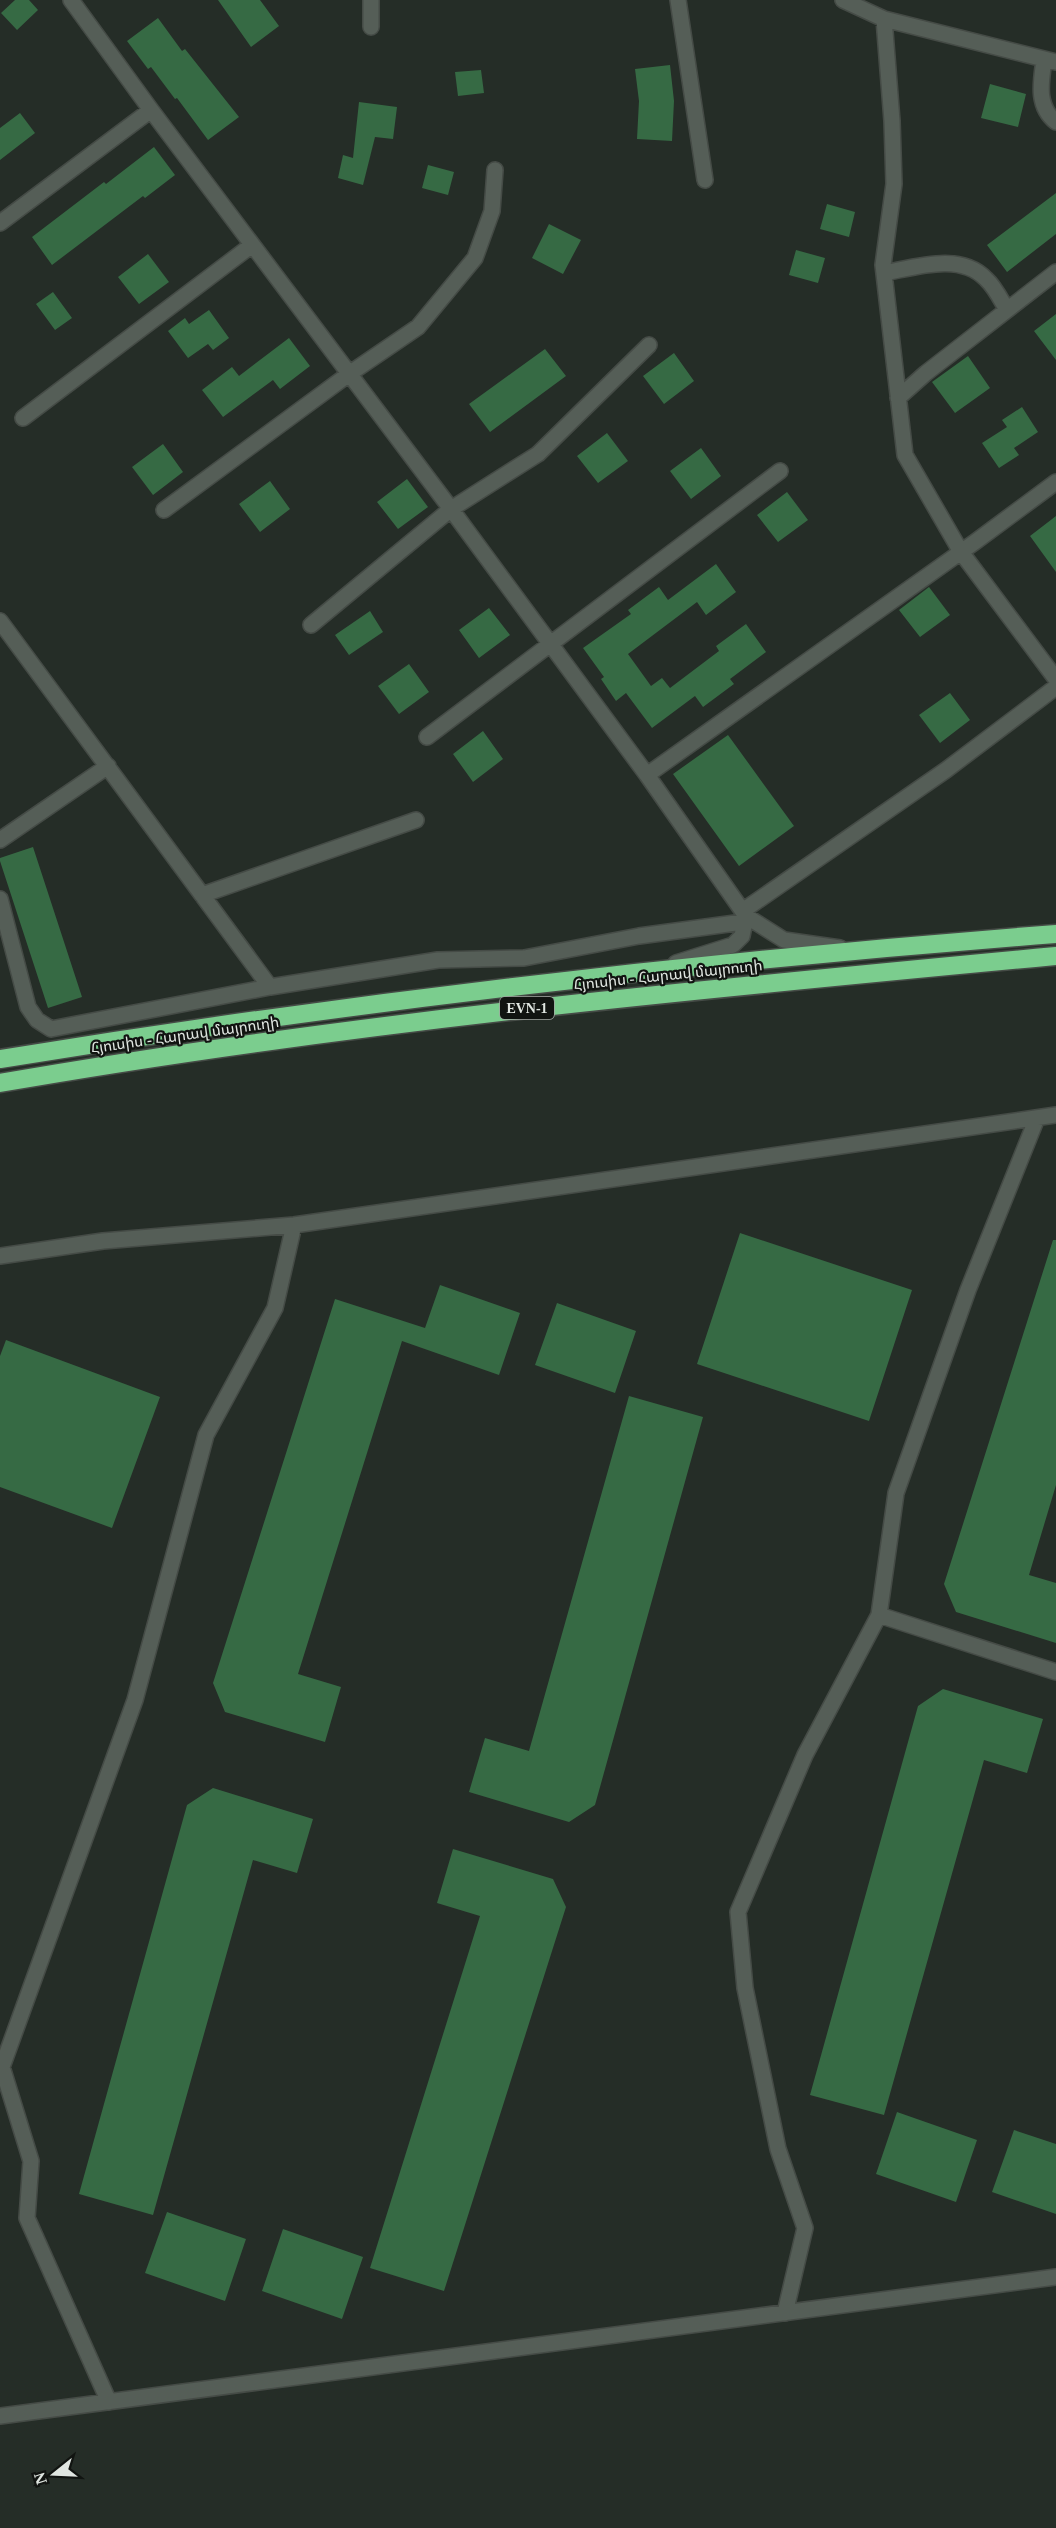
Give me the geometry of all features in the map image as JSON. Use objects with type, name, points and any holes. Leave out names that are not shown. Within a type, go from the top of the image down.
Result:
[{"type":"highway","name":"Հյուսիս - Հարավ մայրուղի","points":[[0,1059],[329,1009],[659,969],[1056,934]]},
{"type":"highway","name":"Հյուսիս - Հարավ մայրուղի","points":[[0,1083],[89,1067],[318,1034],[519,1009],[1056,956]]},
{"type":"street","points":[[71,0],[550,643],[647,775],[745,916],[784,940],[865,951]]},
{"type":"street","points":[[371,0],[371,27]]},
{"type":"street","points":[[678,0],[705,180]]},
{"type":"street","points":[[843,0],[884,19],[1050,61],[1040,96],[1050,117],[1056,122]]},
{"type":"street","points":[[884,19],[892,121],[894,184],[884,273],[905,455],[961,552],[1056,680]]},
{"type":"street","points":[[0,223],[151,110]]},
{"type":"street","points":[[164,510],[349,374],[418,327],[475,258],[492,211],[495,170]]},
{"type":"street","points":[[23,418],[252,245]]},
{"type":"street","points":[[884,273],[938,264],[966,265],[986,278],[1007,310]]},
{"type":"street","points":[[898,398],[926,372],[1056,272]]},
{"type":"street","points":[[311,625],[451,509],[538,454],[649,345]]},
{"type":"street","points":[[427,737],[780,471]]},
{"type":"street","points":[[647,775],[1056,482]]},
{"type":"street","points":[[0,621],[270,987]]},
{"type":"street","points":[[0,899],[28,1007],[37,1020],[51,1029],[270,987],[438,960],[524,958],[745,916],[1056,687]]},
{"type":"street","points":[[0,840],[108,766]]},
{"type":"street","points":[[202,894],[416,820]]},
{"type":"street","points":[[659,969],[733,945],[742,936],[745,916]]},
{"type":"street","points":[[0,1256],[103,1240],[294,1225],[1056,1115]]},
{"type":"street","points":[[784,2313],[805,2228],[778,2149],[745,1988],[738,1912],[805,1755],[879,1615],[896,1493],[968,1290],[1037,1118]]},
{"type":"street","points":[[109,2402],[27,2218],[31,2161],[2,2067],[135,1700],[206,1435],[274,1308],[294,1225]]},
{"type":"street","points":[[879,1615],[1056,1672]]},
{"type":"street","points":[[0,2416],[1056,2277]]},
{"type":"building","points":[[15,0],[29,0],[38,10],[17,30],[1,13]]},
{"type":"building","points":[[218,0],[260,0],[279,26],[251,47]]},
{"type":"building","points":[[158,18],[182,51],[185,49],[239,117],[208,140],[177,98],[175,99],[151,67],[148,69],[127,41]]},
{"type":"building","points":[[670,65],[674,101],[672,141],[637,139],[639,101],[635,69]]},
{"type":"building","points":[[481,70],[484,93],[458,96],[455,72]]},
{"type":"building","points":[[990,84],[1026,94],[1018,127],[981,118]]},
{"type":"building","points":[[359,102],[397,107],[393,139],[375,137],[363,185],[338,178],[343,155],[353,158]]},
{"type":"building","points":[[20,113],[35,133],[0,160],[0,128]]},
{"type":"building","points":[[154,147],[175,175],[145,198],[143,196],[52,265],[32,237]]},
{"type":"building","points":[[428,165],[454,172],[448,195],[422,188]]},
{"type":"building","points":[[1056,193],[1056,234],[1007,272],[987,245]]},
{"type":"building","points":[[827,204],[855,212],[849,237],[820,229]]},
{"type":"building","points":[[549,224],[581,240],[563,274],[532,258]]},
{"type":"building","points":[[796,250],[825,258],[818,283],[789,275]]},
{"type":"building","points":[[148,254],[169,282],[139,304],[118,277]]},
{"type":"building","points":[[53,292],[72,318],[55,330],[36,304]]},
{"type":"building","points":[[209,310],[229,338],[213,350],[208,344],[188,358],[168,331],[185,318],[189,324]]},
{"type":"building","points":[[1056,314],[1056,360],[1034,331]]},
{"type":"building","points":[[289,338],[310,366],[280,389],[273,380],[223,417],[202,390],[232,367],[239,376]]},
{"type":"building","points":[[545,349],[566,376],[490,432],[469,404]]},
{"type":"building","points":[[674,353],[694,381],[664,404],[643,376]]},
{"type":"building","points":[[968,356],[990,388],[955,413],[932,382]]},
{"type":"building","points":[[1022,407],[1038,432],[1014,448],[1019,455],[999,468],[982,443],[1007,427],[1002,420]]},
{"type":"building","points":[[607,433],[628,461],[598,483],[577,456]]},
{"type":"building","points":[[163,444],[183,472],[153,495],[132,467]]},
{"type":"building","points":[[701,448],[721,476],[691,499],[670,471]]},
{"type":"building","points":[[407,479],[428,507],[398,529],[377,502]]},
{"type":"building","points":[[270,481],[290,509],[260,532],[239,504]]},
{"type":"building","points":[[787,492],[808,520],[778,542],[757,515]]},
{"type":"building","points":[[1056,516],[1056,572],[1030,536]]},
{"type":"building","points":[[716,564],[736,592],[706,615],[697,602],[628,654],[651,686],[662,678],[670,688],[719,651],[716,646],[746,624],[766,652],[730,679],[734,684],[703,707],[695,696],[652,728],[626,693],[616,701],[601,679],[604,677],[583,648],[631,614],[628,610],[659,587],[668,600]]},
{"type":"building","points":[[929,587],[950,615],[920,637],[899,610]]},
{"type":"building","points":[[489,608],[510,635],[479,658],[459,630]]},
{"type":"building","points":[[370,611],[383,632],[349,655],[335,635]]},
{"type":"building","points":[[409,664],[429,692],[399,714],[378,686]]},
{"type":"building","points":[[950,693],[970,720],[940,743],[919,715]]},
{"type":"building","points":[[483,731],[503,759],[473,782],[453,754]]},
{"type":"building","points":[[728,735],[794,826],[739,866],[673,774]]},
{"type":"building","points":[[33,847],[82,997],[48,1008],[0,861],[0,858]]},
{"type":"building","points":[[740,1233],[912,1290],[869,1421],[697,1364]]},
{"type":"building","points":[[1053,1240],[1056,1240],[1056,1485],[1029,1575],[1056,1583],[1056,1643],[956,1612],[944,1584]]},
{"type":"building","points":[[440,1285],[520,1313],[499,1375],[402,1341],[298,1674],[341,1687],[325,1742],[225,1712],[213,1683],[335,1299],[425,1328]]},
{"type":"building","points":[[557,1303],[636,1331],[615,1393],[535,1365]]},
{"type":"building","points":[[6,1340],[160,1397],[112,1528],[0,1487],[0,1356]]},
{"type":"building","points":[[629,1396],[703,1417],[595,1805],[569,1822],[469,1792],[485,1738],[529,1751]]},
{"type":"building","points":[[943,1689],[1043,1719],[1027,1773],[984,1760],[884,2115],[810,2095],[918,1706]]},
{"type":"building","points":[[213,1788],[313,1819],[297,1873],[253,1860],[153,2215],[79,2194],[187,1805]]},
{"type":"building","points":[[453,1849],[553,1879],[566,1907],[444,2291],[370,2268],[480,1916],[437,1903]]},
{"type":"building","points":[[897,2112],[977,2140],[956,2202],[876,2174]]},
{"type":"building","points":[[1014,2130],[1056,2144],[1056,2214],[992,2192]]},
{"type":"building","points":[[167,2212],[246,2239],[225,2301],[145,2273]]},
{"type":"building","points":[[283,2229],[363,2257],[342,2319],[262,2291]]}]
